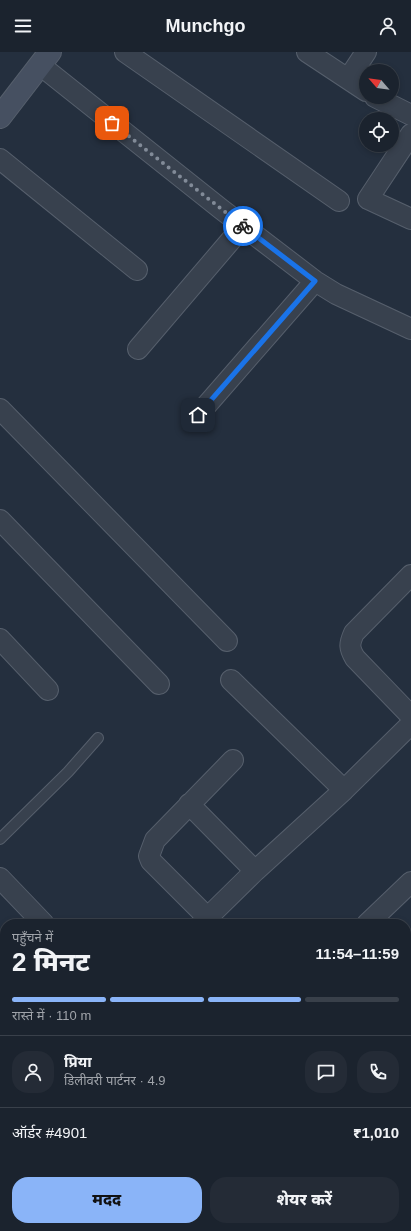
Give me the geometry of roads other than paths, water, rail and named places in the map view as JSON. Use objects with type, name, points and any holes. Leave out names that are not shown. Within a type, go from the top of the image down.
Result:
[{"type":"street","points":[[125,52],[340,201]]},
{"type":"street","points":[[307,52],[359,86]]},
{"type":"street","points":[[348,79],[366,52]]},
{"type":"street","points":[[0,117],[45,59],[243,226],[315,281],[336,294],[411,329]]},
{"type":"street","points":[[389,104],[411,115]]},
{"type":"street","points":[[411,134],[368,198],[411,219]]},
{"type":"street","points":[[0,159],[136,270]]},
{"type":"street","points":[[138,349],[243,226]]},
{"type":"street","points":[[198,415],[315,281]]},
{"type":"street","points":[[0,409],[227,642]]},
{"type":"street","points":[[0,520],[159,684]]},
{"type":"street","points":[[411,575],[354,633],[349,643],[350,650],[355,658],[411,716]]},
{"type":"street","points":[[1,643],[48,690]]},
{"type":"street","points":[[231,680],[344,790]]},
{"type":"street","points":[[205,919],[344,790],[411,724]]},
{"type":"street","points":[[203,919],[151,861],[149,856],[155,840],[233,760]]},
{"type":"street","points":[[189,804],[255,871]]},
{"type":"street","points":[[0,878],[39,919]]},
{"type":"street","points":[[373,919],[411,882]]},
{"type":"lane","points":[[0,839],[68,772],[98,738]]}]
